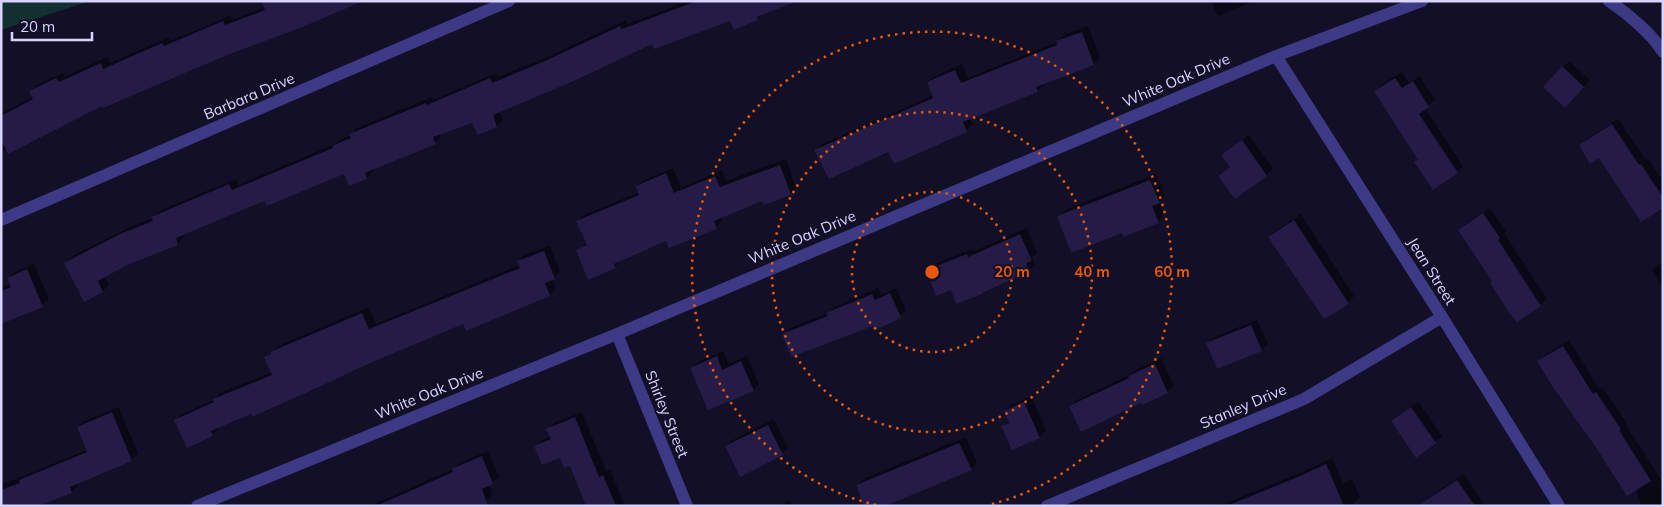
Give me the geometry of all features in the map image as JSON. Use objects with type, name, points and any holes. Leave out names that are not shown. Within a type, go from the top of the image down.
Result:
[{"type":"street","name":"Barbara Drive","points":[[1,220],[509,1]]},
{"type":"street","name":"White Oak Drive","points":[[197,506],[617,334],[1276,56],[1422,1]]},
{"type":"street","points":[[1609,1],[1622,9],[1663,52]]},
{"type":"street","name":"Jean Street","points":[[1276,56],[1442,317],[1559,506]]},
{"type":"street","name":"Stanley Drive","points":[[1047,506],[1304,399],[1442,317]]},
{"type":"street","name":"Shirley Street","points":[[617,334],[687,506]]},
{"type":"green space","points":[[1,1],[90,1],[1,30]]},
{"type":"building","points":[[261,1],[361,2],[300,28],[227,55],[103,108],[102,106],[8,154],[1,140],[1,116],[33,99],[29,91],[56,78],[59,82],[101,63],[103,69],[162,43],[164,46],[223,21],[225,25],[265,10]]},
{"type":"building","points":[[697,1],[795,2],[757,17],[758,20],[734,30],[730,21],[654,49],[652,44],[576,80],[493,115],[497,127],[478,135],[472,123],[433,137],[436,144],[365,173],[367,179],[349,186],[344,174],[267,206],[264,201],[176,238],[178,245],[127,265],[98,281],[103,292],[84,302],[64,263],[120,234],[153,221],[151,217],[229,184],[232,190],[333,148],[332,146],[351,138],[349,134],[426,103],[427,105],[490,78],[492,83],[620,26],[622,29]]},
{"type":"building","points":[[1082,32],[1094,65],[1036,87],[1038,92],[963,122],[967,132],[894,164],[888,152],[829,179],[814,150],[933,98],[927,82],[955,70],[961,83],[1057,45],[1056,41]]},
{"type":"building","points":[[1562,66],[1584,87],[1565,108],[1543,87]]},
{"type":"building","points":[[1395,78],[1402,88],[1413,81],[1429,107],[1419,114],[1458,173],[1433,190],[1414,162],[1418,160],[1374,91]]},
{"type":"building","points":[[1612,124],[1663,197],[1663,208],[1641,222],[1599,158],[1590,164],[1579,145]]},
{"type":"building","points":[[1242,140],[1267,176],[1235,199],[1218,176],[1230,167],[1221,155]]},
{"type":"building","points":[[780,165],[791,195],[764,205],[762,201],[714,221],[717,229],[669,248],[666,241],[614,264],[616,268],[588,280],[576,250],[587,245],[576,221],[639,195],[636,186],[666,173],[674,193],[715,176],[720,187]]},
{"type":"building","points":[[1150,180],[1160,203],[1152,206],[1159,223],[1123,237],[1122,233],[1071,253],[1057,216]]},
{"type":"building","points":[[1483,213],[1500,238],[1498,240],[1541,306],[1517,322],[1490,283],[1492,281],[1458,230]]},
{"type":"building","points":[[1294,220],[1349,304],[1324,319],[1268,237]]},
{"type":"building","points":[[1020,234],[1032,261],[1026,263],[1029,271],[982,294],[956,304],[951,290],[936,296],[926,270],[967,254],[968,257]]},
{"type":"building","points":[[544,251],[555,279],[545,283],[550,296],[466,331],[463,324],[361,367],[252,417],[251,414],[211,431],[213,436],[187,448],[174,420],[214,402],[213,399],[272,375],[264,357],[271,354],[270,352],[362,313],[369,329],[520,268],[517,261]]},
{"type":"building","points":[[27,269],[43,307],[1,324],[1,291],[11,287],[7,278]]},
{"type":"building","points":[[890,293],[901,317],[897,320],[875,330],[873,326],[791,357],[782,334],[828,316],[826,313],[872,294],[875,300]]},
{"type":"building","points":[[1251,325],[1262,351],[1217,369],[1206,343]]},
{"type":"building","points":[[1563,346],[1593,394],[1596,392],[1621,429],[1619,430],[1651,481],[1627,496],[1537,361]]},
{"type":"building","points":[[717,356],[722,370],[741,361],[754,391],[708,410],[690,368]]},
{"type":"building","points":[[1155,364],[1168,393],[1142,405],[1141,403],[1081,432],[1069,406]]},
{"type":"building","points":[[1024,402],[1040,438],[1012,450],[1001,426],[1009,423],[1004,411]]},
{"type":"building","points":[[1411,407],[1436,443],[1416,458],[1391,421]]},
{"type":"building","points":[[112,412],[132,461],[70,487],[72,493],[38,506],[1,506],[1,490],[20,483],[19,480],[87,452],[77,427]]},
{"type":"building","points":[[575,417],[599,477],[603,475],[616,506],[586,506],[570,466],[564,468],[560,458],[542,465],[534,446],[551,439],[546,429]]},
{"type":"building","points":[[768,425],[783,455],[740,477],[725,446]]},
{"type":"building","points":[[959,443],[972,470],[885,506],[864,506],[856,485]]},
{"type":"building","points":[[482,456],[493,484],[482,489],[488,506],[376,506],[453,472],[451,469]]},
{"type":"building","points":[[1326,464],[1344,506],[1229,506],[1229,505]]},
{"type":"building","points":[[1457,480],[1475,506],[1418,506]]}]
